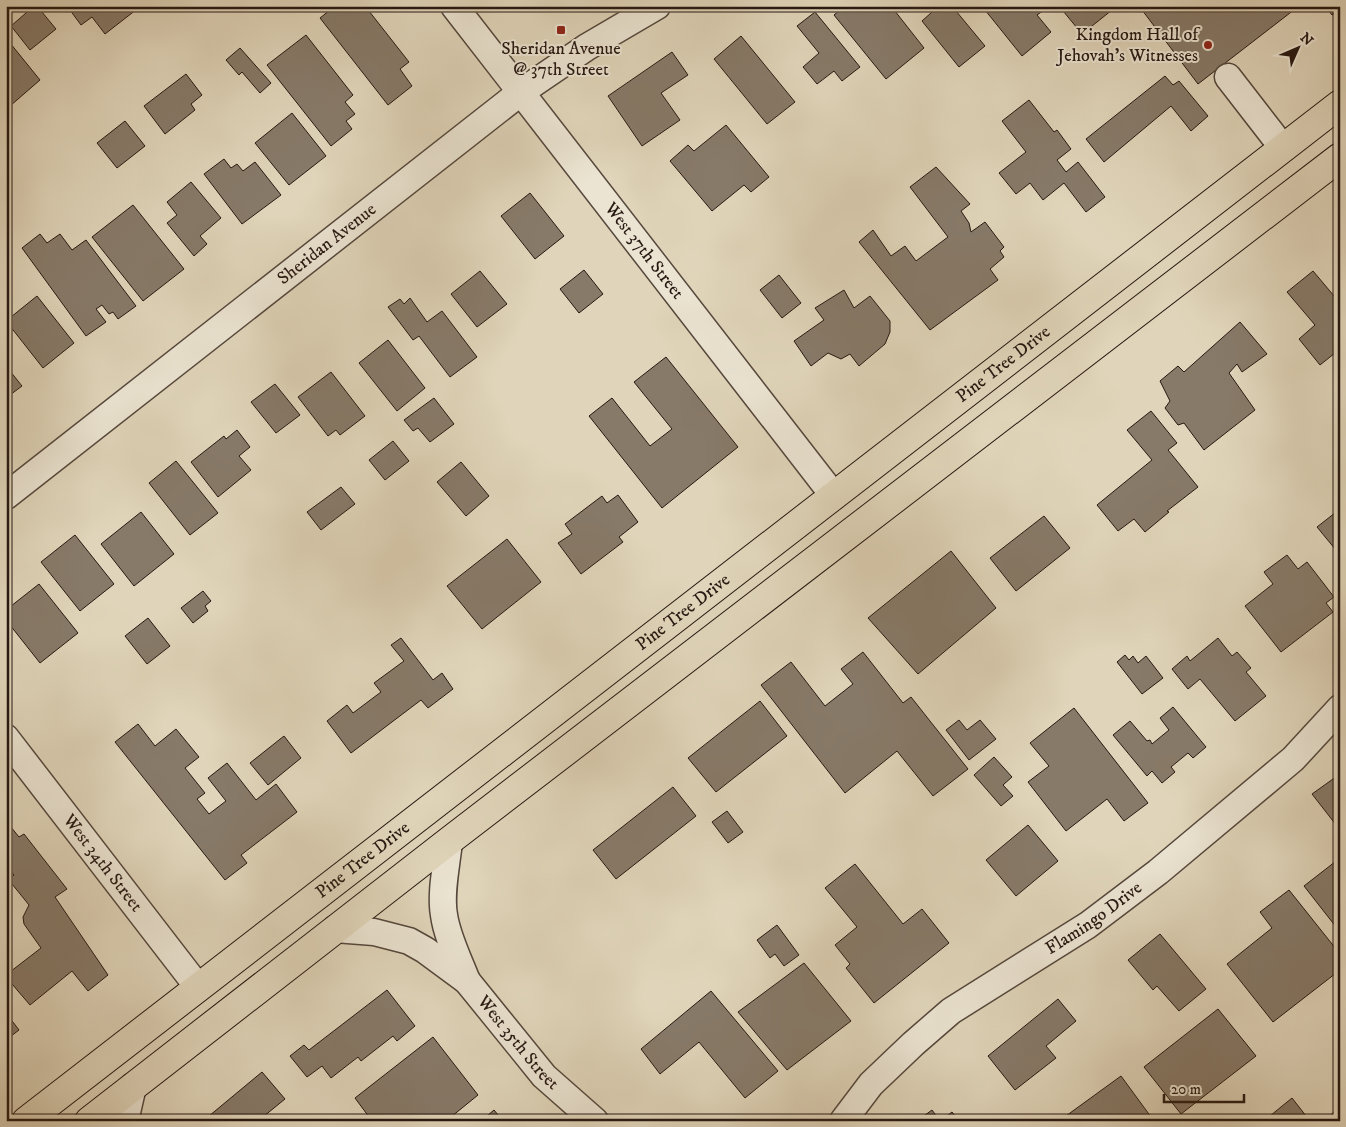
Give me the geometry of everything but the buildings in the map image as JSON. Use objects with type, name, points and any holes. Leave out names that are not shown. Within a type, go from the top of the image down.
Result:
[{"type":"main road","name":"Pine Tree Drive","points":[[26,1121],[1340,104]]},
{"type":"main road","points":[[89,1121],[449,841],[1340,157]]},
{"type":"street","name":"West 37th Street","points":[[454,6],[834,496]]},
{"type":"street","name":"Sheridan Avenue","points":[[6,496],[521,92],[587,47],[656,6]]},
{"type":"street","points":[[1228,77],[1283,148]]},
{"type":"street","name":"Flamingo Drive","points":[[843,1121],[871,1084],[951,1011],[1088,925],[1158,872],[1293,759],[1340,708]]},
{"type":"street","name":"West 34th Street","points":[[6,738],[198,987]]},
{"type":"street","name":"West 35th Street","points":[[449,841],[443,914],[447,930],[467,981]]},
{"type":"street","name":"West 35th Street","points":[[335,929],[374,932],[409,941],[425,950],[467,981],[544,1076],[595,1121]]},
{"type":"street","points":[[125,1121],[133,1086]]},
{"type":"shaded area","points":[[1340,1105],[1340,1121],[1325,1121]]},
{"type":"place","name":"Sheridan Avenue @ 37th Street","points":[[561,30]]},
{"type":"place","name":"Kingdom Hall of Jehovah's Witnesses","points":[[1208,45]]}]
